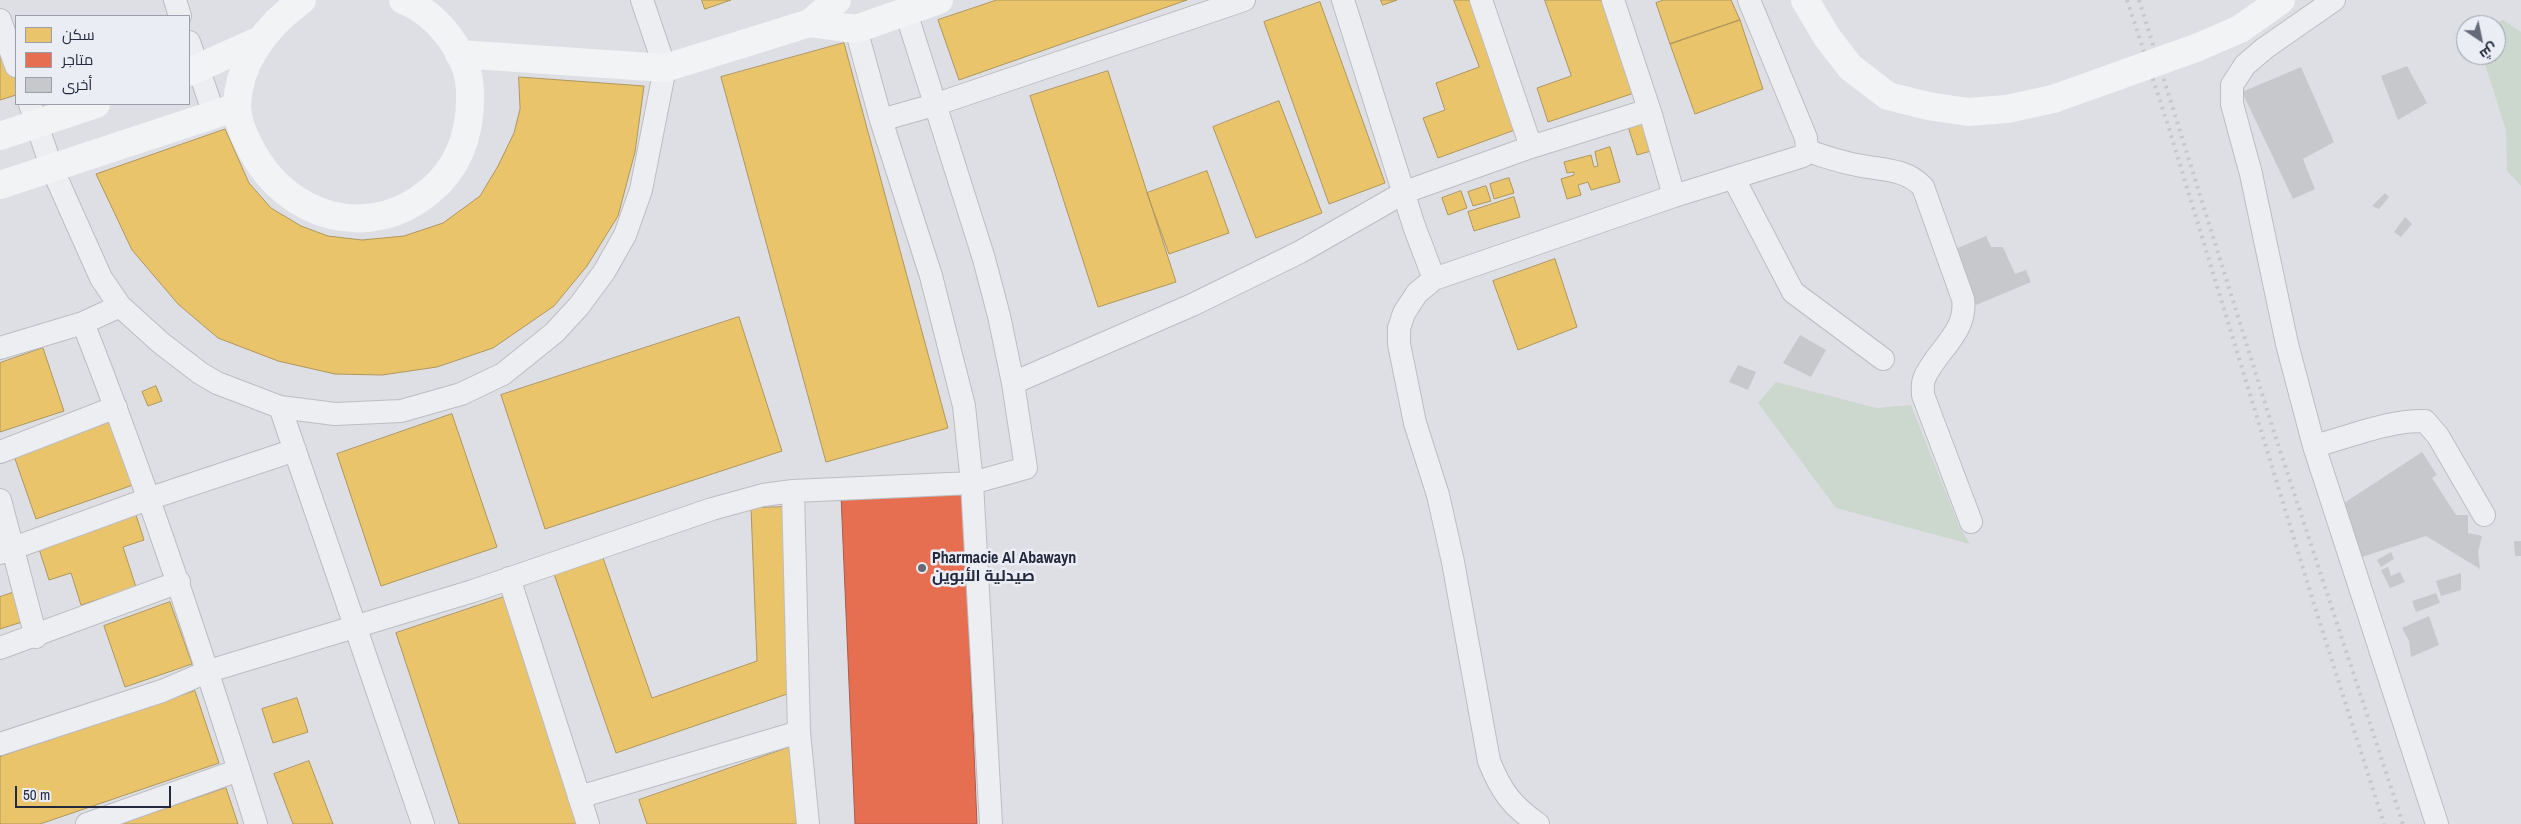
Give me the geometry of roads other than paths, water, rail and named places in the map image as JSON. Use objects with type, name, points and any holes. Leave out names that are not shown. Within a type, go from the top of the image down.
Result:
[{"type":"street","points":[[175,0],[180,15]]},
{"type":"street","points":[[0,185],[51,166],[226,110],[239,85],[247,63],[260,40],[279,17],[302,0]]},
{"type":"street","points":[[403,0],[419,9],[452,44],[665,68],[810,22],[837,0]]},
{"type":"street","points":[[190,49],[193,71],[239,125],[262,169],[278,188],[299,203],[322,214],[347,218],[373,217],[397,211],[420,199],[440,183],[455,162],[466,139],[471,114],[470,89],[452,44],[430,0]]},
{"type":"street","points":[[33,114],[51,166],[102,278],[120,306],[161,343],[200,373],[242,394],[280,407],[335,414],[401,411],[461,394],[503,374],[554,333],[579,306],[604,272],[632,217],[648,162],[665,68],[642,0]]},
{"type":"street","points":[[848,0],[881,120],[931,276],[964,406],[972,484],[991,824]]},
{"type":"street","points":[[810,22],[856,29],[904,6],[939,0]]},
{"type":"street","points":[[881,120],[934,105],[1244,0]]},
{"type":"street","points":[[1342,0],[1434,278]]},
{"type":"street","points":[[1481,0],[1531,147]]},
{"type":"street","points":[[1613,0],[1649,110],[1674,196]]},
{"type":"street","points":[[1538,824],[1522,812],[1500,788],[1489,761],[1453,562],[1438,495],[1415,422],[1400,344],[1399,328],[1404,313],[1417,293],[1434,278],[1674,196],[1734,179],[1803,156],[1808,150],[1806,138],[1749,0]]},
{"type":"street","points":[[1805,0],[1827,37],[1850,67],[1888,96],[1928,106],[1968,112],[2007,109],[2054,99],[2196,48],[2240,30],[2281,0]]},
{"type":"street","points":[[2334,0],[2265,48],[2245,66],[2232,85],[2232,104],[2251,174],[2287,344],[2314,446],[2437,824]]},
{"type":"street","points":[[0,744],[162,691],[208,670],[355,627],[509,578],[712,509],[762,496],[793,491],[972,484],[1026,468],[1013,383],[999,316],[984,259],[904,6]]},
{"type":"street","points":[[0,20],[15,63]]},
{"type":"street","points":[[193,71],[260,40]]},
{"type":"street","points":[[0,136],[33,114],[90,105]]},
{"type":"street","points":[[1013,383],[1192,305],[1343,230],[1405,192],[1531,147],[1649,110]]},
{"type":"street","points":[[1808,150],[1856,165],[1902,172],[1914,177],[1923,187],[1963,300],[1965,311],[1961,324],[1924,380],[1923,395],[1971,522]]},
{"type":"street","points":[[1734,179],[1793,292],[1883,359]]},
{"type":"street","points":[[0,348],[82,323],[120,306]]},
{"type":"street","points":[[82,323],[116,407],[179,582],[256,824]]},
{"type":"street","points":[[0,452],[116,407]]},
{"type":"street","points":[[280,407],[423,824]]},
{"type":"street","points":[[2314,446],[2390,426],[2414,421],[2425,421],[2438,436],[2484,515]]},
{"type":"street","points":[[7,551],[148,499],[295,450]]},
{"type":"street","points":[[793,491],[799,732],[808,824]]},
{"type":"street","points":[[0,500],[7,551],[36,636]]},
{"type":"street","points":[[509,578],[588,824]]},
{"type":"street","points":[[0,648],[179,582]]},
{"type":"street","points":[[579,797],[799,732]]},
{"type":"street","points":[[87,824],[239,770]]},
{"type":"railway","points":[[2127,0],[2167,122],[2313,601],[2384,824]]},
{"type":"railway","points":[[2139,0],[2275,435],[2403,824]]},
{"type":"place","name":"Pharmacie Al Abawayn صيدلية الأبوين","points":[[922,568]]}]
